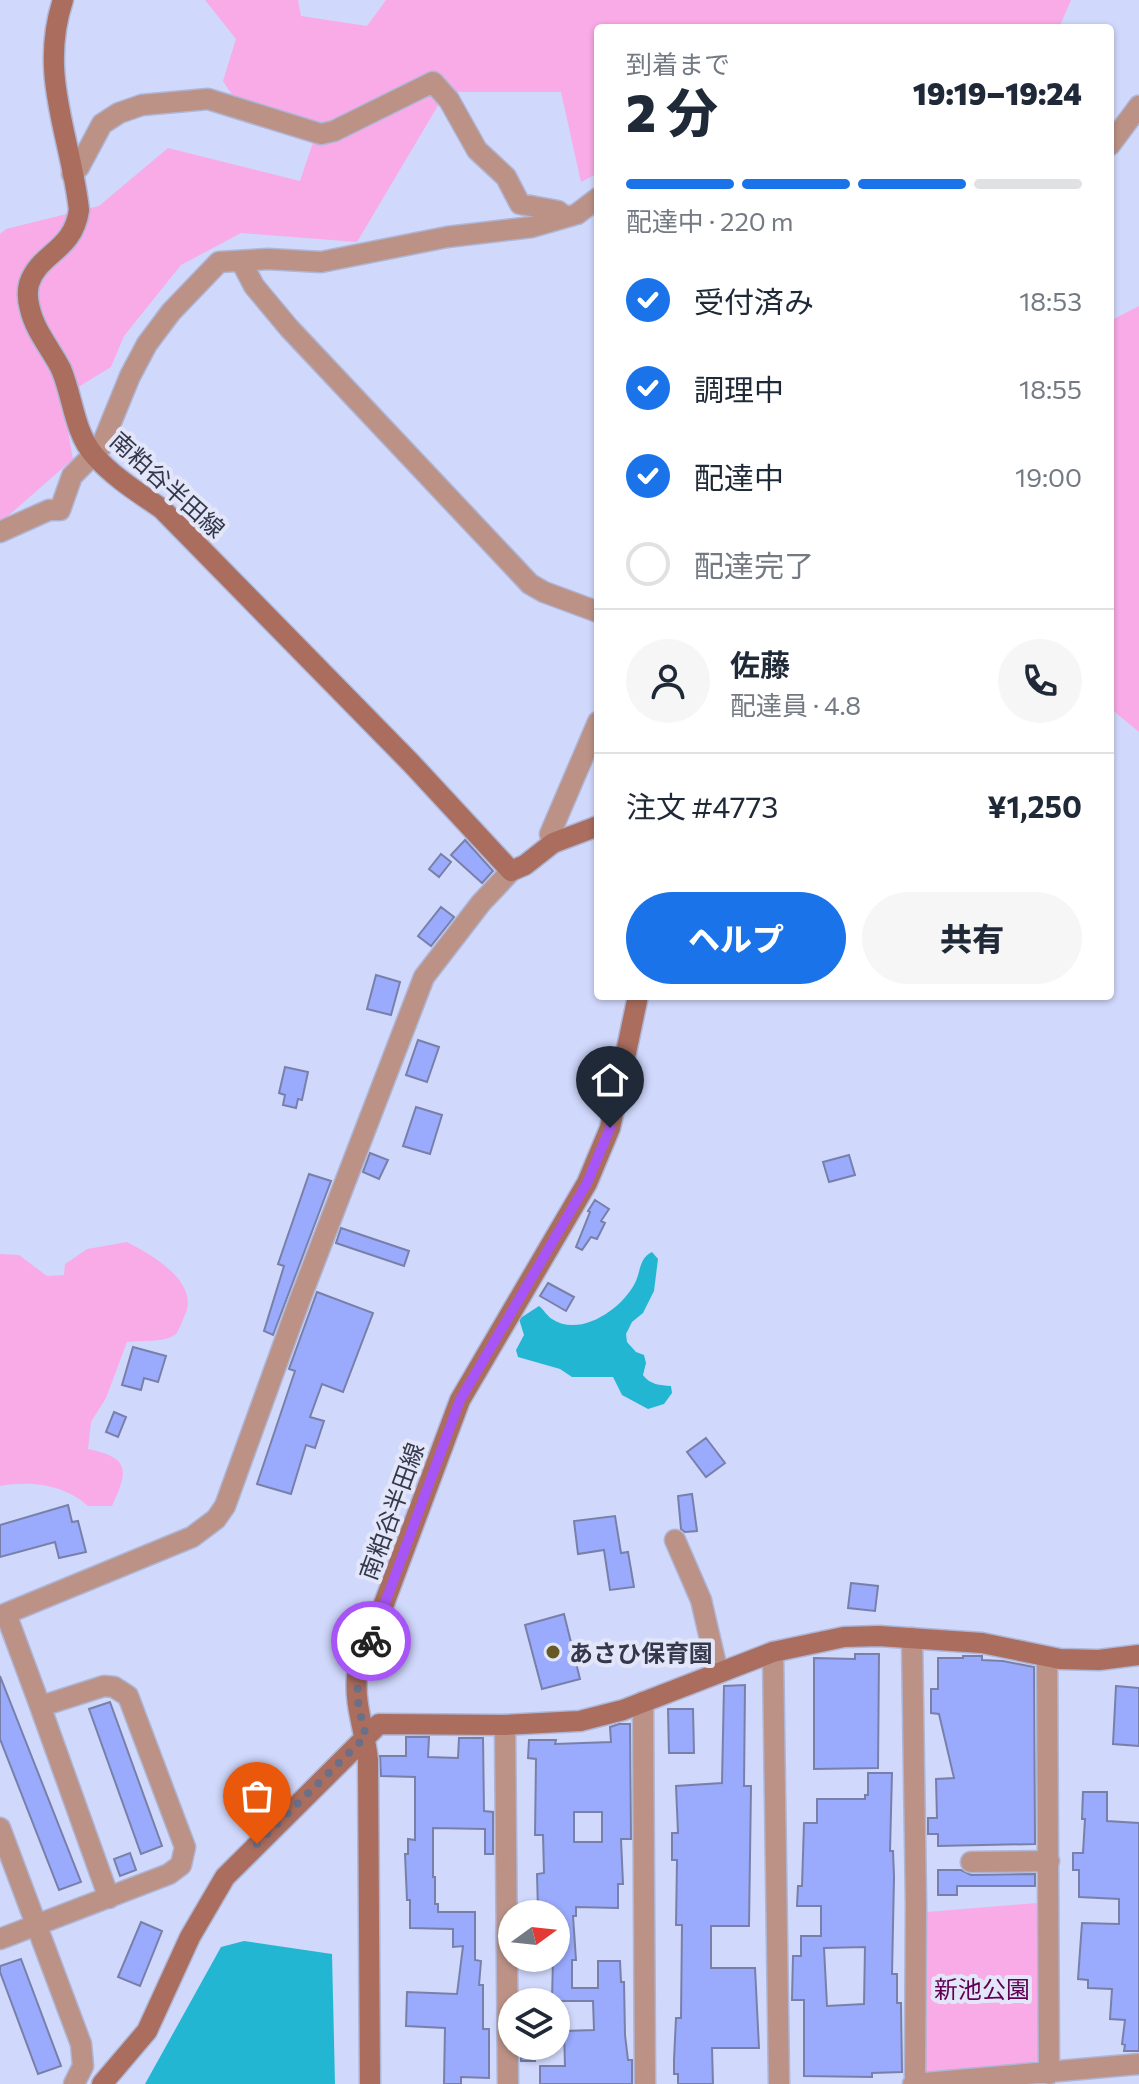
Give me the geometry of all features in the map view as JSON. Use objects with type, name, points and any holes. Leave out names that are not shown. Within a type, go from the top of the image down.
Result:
[{"type":"main road","name":"南粕谷半田線","points":[[63,0],[58,16],[55,92],[79,210],[77,225],[70,238],[34,273],[28,294],[37,328],[62,371],[83,437],[93,454],[162,509],[411,763],[511,871]]},
{"type":"main road","points":[[511,871],[525,865],[553,843],[594,828]]},
{"type":"main road","name":"南粕谷半田線","points":[[370,2084],[366,1736],[356,1700],[357,1676],[460,1400],[587,1183],[610,1128],[637,1000]]},
{"type":"main road","points":[[102,2084],[147,2031],[190,1937],[225,1877],[379,1724],[505,1725],[580,1721],[643,1702],[773,1652],[844,1637],[982,1643],[1047,1657],[1099,1660],[1139,1655]]},
{"type":"street","points":[[72,174],[79,167],[102,124],[119,113],[142,105],[208,99],[314,133],[327,134],[433,82],[449,100],[477,150],[506,177],[520,204],[558,211],[565,217]]},
{"type":"street","points":[[1114,140],[1139,106]]},
{"type":"street","points":[[0,532],[49,510],[60,510],[72,476],[101,447],[147,344],[171,312],[219,262],[268,259],[321,262],[447,237],[532,227],[577,214],[594,201]]},
{"type":"street","points":[[241,261],[254,286],[289,328],[530,584],[594,611]]},
{"type":"street","points":[[553,843],[550,834],[594,731]]},
{"type":"street","points":[[109,1898],[39,1703],[3,1615],[192,1537],[216,1519],[225,1506],[424,977],[481,903],[511,871]]},
{"type":"street","points":[[675,1540],[701,1600],[718,1673]]},
{"type":"street","points":[[912,1638],[916,1904],[914,2084],[1139,2064]]},
{"type":"street","points":[[773,1652],[779,2084]]},
{"type":"street","points":[[1047,1657],[1049,2074]]},
{"type":"street","points":[[0,1939],[176,1870],[184,1857],[181,1835],[128,1696],[114,1687],[104,1686],[48,1704],[39,1703]]},
{"type":"street","points":[[643,1702],[645,2084]]},
{"type":"street","points":[[505,1725],[508,2084]]},
{"type":"street","points":[[0,1828],[81,2044],[83,2066],[74,2084]]},
{"type":"street","points":[[971,1862],[1049,1861]]},
{"type":"green space","points":[[205,0],[298,0],[301,16],[367,26],[386,0],[1071,0],[1061,24],[594,24],[594,175],[581,182],[561,92],[446,92],[357,242],[241,233],[181,265],[124,336],[111,367],[62,397],[73,459],[0,523],[0,234],[6,229],[99,206],[168,148],[300,181],[318,128],[238,104],[223,81],[236,39]]},
{"type":"green space","points":[[1139,306],[1139,732],[1114,711],[1114,319]]},
{"type":"green space","points":[[127,1242],[172,1272],[186,1293],[188,1305],[176,1334],[159,1340],[127,1342],[106,1398],[91,1422],[88,1449],[112,1457],[122,1468],[121,1484],[112,1506],[88,1506],[69,1493],[47,1486],[0,1486],[0,1254],[19,1255],[47,1276],[64,1275],[65,1264],[87,1249]]},
{"type":"green space","name":"新池公園","points":[[1036,1903],[1041,1909],[1041,2059],[1035,2066],[929,2076],[923,2070],[922,1917],[927,1912]]},
{"type":"water","points":[[652,1252],[658,1259],[654,1291],[643,1313],[632,1322],[626,1334],[627,1342],[636,1352],[644,1355],[643,1375],[656,1384],[671,1386],[672,1393],[664,1404],[648,1409],[622,1395],[613,1377],[572,1377],[560,1369],[518,1357],[516,1350],[524,1335],[519,1319],[539,1306],[550,1318],[563,1324],[587,1323],[599,1318],[629,1293],[642,1261]]},
{"type":"water","points":[[244,1941],[332,1954],[335,2084],[145,2084],[221,1947]]},
{"type":"building","points":[[465,840],[493,871],[482,883],[451,855]]},
{"type":"building","points":[[441,854],[451,862],[439,877],[429,869]]},
{"type":"building","points":[[441,907],[454,917],[431,946],[418,936]]},
{"type":"building","points":[[376,975],[400,982],[391,1015],[367,1009]]},
{"type":"building","points":[[418,1040],[439,1047],[427,1082],[406,1075]]},
{"type":"building","points":[[285,1067],[308,1072],[302,1100],[298,1099],[296,1108],[283,1105],[285,1095],[279,1093]]},
{"type":"building","points":[[416,1107],[442,1115],[430,1154],[403,1146]]},
{"type":"building","points":[[370,1153],[388,1160],[379,1179],[363,1172]]},
{"type":"building","points":[[849,1155],[855,1175],[829,1182],[823,1162]]},
{"type":"building","points":[[309,1174],[331,1181],[273,1335],[264,1331],[284,1266],[278,1264]]},
{"type":"building","points":[[595,1200],[609,1209],[601,1221],[605,1223],[597,1239],[591,1237],[582,1250],[576,1247]]},
{"type":"building","points":[[341,1228],[409,1251],[404,1266],[336,1243]]},
{"type":"building","points":[[548,1283],[574,1297],[566,1311],[540,1296]]},
{"type":"building","points":[[317,1292],[373,1313],[343,1392],[322,1384],[310,1417],[324,1421],[315,1448],[306,1445],[291,1494],[257,1484],[295,1371],[289,1369]]},
{"type":"building","points":[[133,1347],[166,1356],[158,1382],[144,1378],[141,1390],[122,1385]]},
{"type":"building","points":[[114,1412],[126,1417],[118,1437],[106,1432]]},
{"type":"building","points":[[706,1438],[725,1463],[706,1477],[687,1452]]},
{"type":"building","points":[[692,1494],[697,1531],[685,1532],[681,1529],[678,1496]]},
{"type":"building","points":[[68,1505],[72,1522],[78,1521],[86,1552],[59,1558],[55,1542],[0,1557],[0,1525]]},
{"type":"building","points":[[615,1516],[621,1553],[628,1552],[634,1587],[610,1590],[604,1550],[578,1554],[574,1521]]},
{"type":"building","points":[[851,1583],[878,1586],[875,1611],[848,1608]]},
{"type":"building","name":"あさひ保育園","points":[[564,1614],[580,1679],[542,1689],[525,1625]]},
{"type":"building","points":[[855,1654],[879,1654],[878,1768],[814,1769],[814,1658],[855,1659]]},
{"type":"building","points":[[982,1656],[982,1660],[1034,1667],[1035,1844],[938,1846],[938,1834],[928,1834],[928,1818],[937,1818],[936,1779],[954,1778],[939,1714],[931,1713],[931,1689],[938,1689],[938,1658]]},
{"type":"building","points":[[0,1676],[81,1882],[59,1890],[0,1739]]},
{"type":"building","points":[[745,1685],[744,1786],[751,1786],[749,1926],[711,1926],[711,1968],[755,1968],[759,2048],[712,2048],[713,2084],[678,2084],[674,2060],[676,2018],[681,2018],[682,1925],[676,1925],[677,1860],[672,1860],[672,1833],[678,1833],[676,1786],[722,1783],[724,1686]]},
{"type":"building","points":[[1116,1686],[1139,1688],[1139,1746],[1113,1744]]},
{"type":"building","points":[[110,1702],[162,1846],[141,1854],[89,1709]]},
{"type":"building","points":[[668,1709],[693,1709],[694,1753],[669,1753]]},
{"type":"building","points":[[630,1724],[631,1839],[621,1839],[623,1884],[618,1884],[618,1908],[576,1907],[576,1916],[573,1916],[576,1960],[572,1960],[572,1988],[598,1988],[598,1961],[620,1961],[632,2084],[540,2084],[540,2066],[565,2066],[565,2060],[570,2060],[570,2031],[594,2030],[593,2001],[570,2001],[570,1988],[552,1988],[553,1972],[570,1972],[570,1900],[538,1900],[537,1874],[544,1873],[543,1835],[535,1835],[536,1759],[528,1758],[529,1740],[556,1740],[555,1744],[611,1742],[610,1727]],"holes":[[[574,1812],[602,1812],[602,1842],[574,1842]]]},
{"type":"building","points":[[406,1737],[429,1737],[428,1757],[458,1758],[459,1738],[483,1738],[484,1811],[493,1812],[493,1854],[485,1854],[485,1829],[433,1828],[435,1904],[438,1904],[438,1912],[475,1912],[475,1960],[481,1961],[479,1985],[483,1985],[483,2029],[489,2029],[489,2078],[461,2077],[461,2084],[444,2084],[445,2028],[406,2026],[407,1992],[457,1994],[463,1946],[453,1947],[453,1929],[410,1928],[405,1854],[408,1854],[408,1839],[415,1840],[415,1777],[381,1776],[380,1756],[406,1756]]},
{"type":"building","points":[[868,1773],[892,1773],[892,1974],[897,1974],[897,2003],[901,2003],[902,2072],[872,2073],[872,2077],[804,2076],[804,2000],[792,2000],[793,1956],[801,1956],[801,1936],[821,1936],[821,1906],[797,1906],[798,1886],[802,1886],[804,1823],[817,1823],[817,1799],[865,1799],[868,1795]],"holes":[[[865,1947],[864,2004],[827,2006],[824,1948]]]},
{"type":"building","points":[[1083,1792],[1107,1792],[1107,1821],[1139,1823],[1139,2051],[1124,2051],[1125,2020],[1110,2019],[1112,1989],[1088,1988],[1088,1980],[1078,1979],[1082,1923],[1119,1924],[1119,1899],[1079,1897],[1079,1870],[1073,1870],[1073,1853],[1083,1853]]},
{"type":"building","points":[[130,1853],[136,1870],[120,1876],[114,1859]]},
{"type":"building","points":[[938,1870],[961,1870],[971,1875],[1035,1874],[1035,1886],[957,1886],[957,1895],[938,1895]]},
{"type":"building","points":[[141,1922],[162,1931],[140,1986],[118,1977]]},
{"type":"building","points":[[21,1959],[61,2066],[38,2074],[0,1972],[0,1966]]},
{"type":"way so far","points":[[257,1844],[366,1736],[356,1700],[356,1687],[357,1676],[371,1641]]},
{"type":"place","name":"あさひ保育園","points":[[553,1652]]},
{"type":"route","points":[[371,1641],[460,1400],[587,1183],[610,1128]]}]
